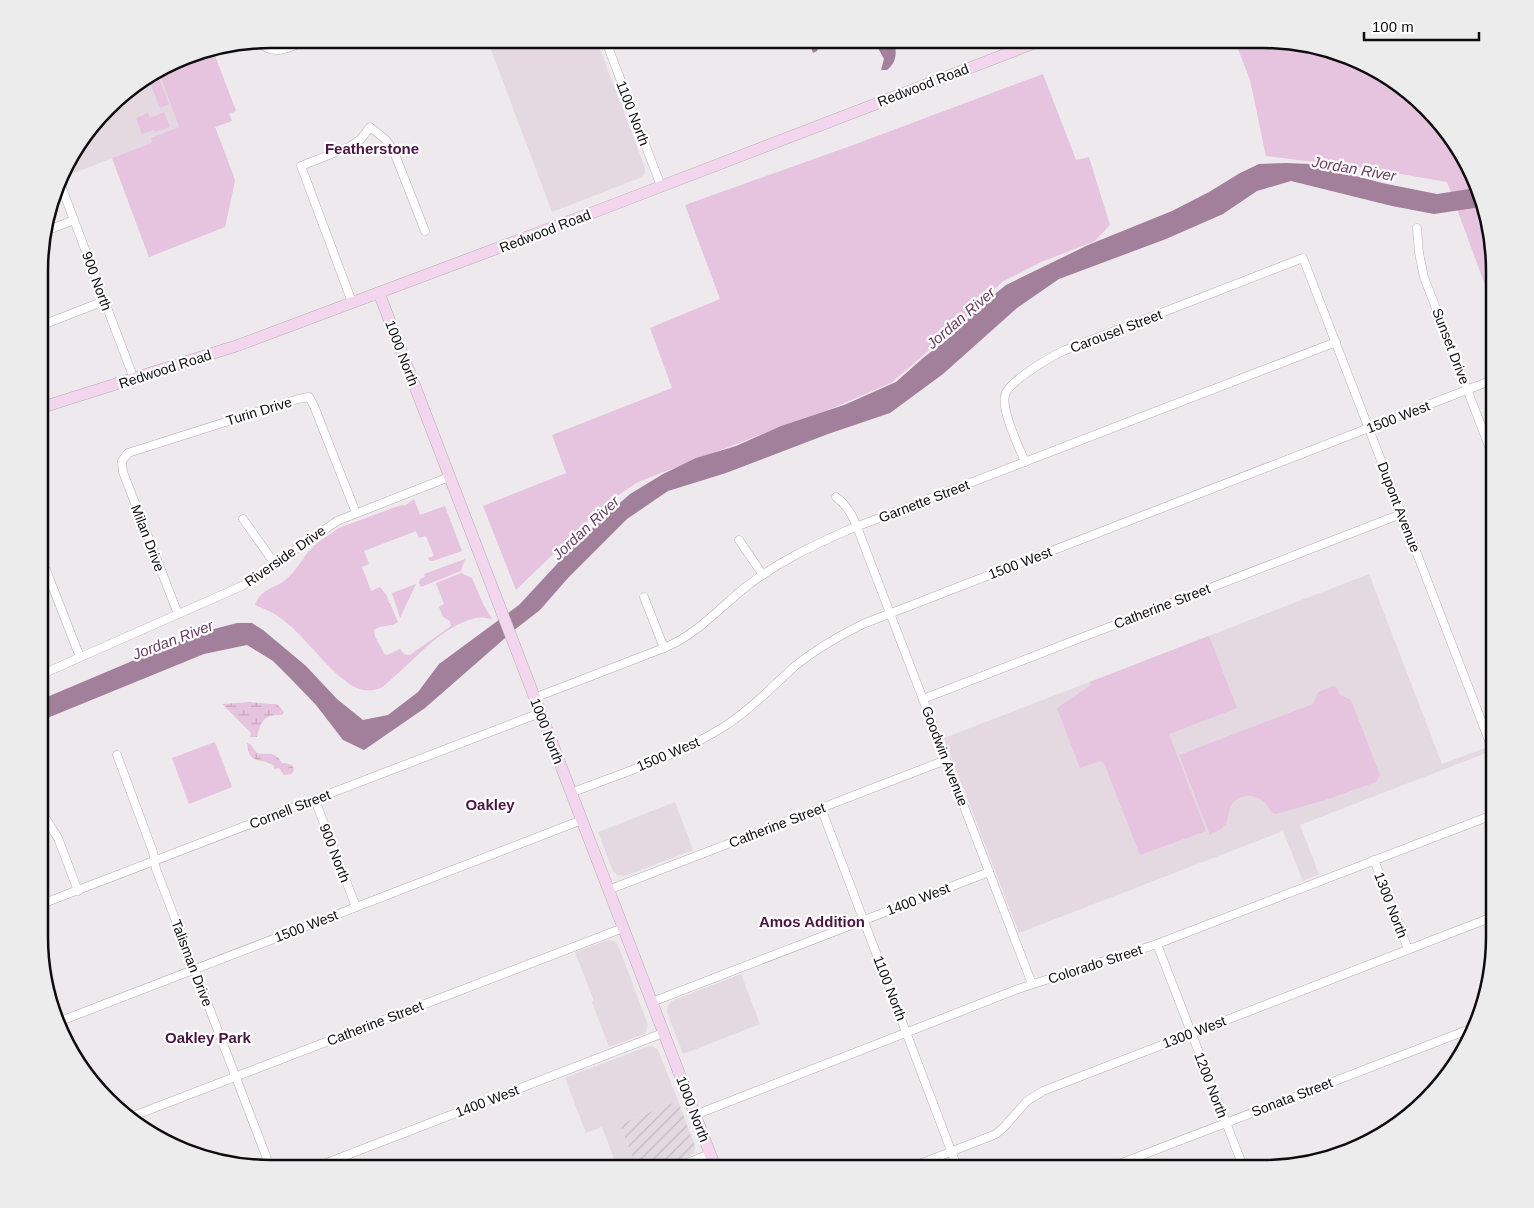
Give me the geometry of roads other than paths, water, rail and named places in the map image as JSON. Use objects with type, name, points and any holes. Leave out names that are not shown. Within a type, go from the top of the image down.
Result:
[{"type":"main road","name":"Redwood Road","points":[[48,406],[239,345],[1021,48]]},
{"type":"main road","name":"1000 North","points":[[378,293],[712,1160]]},
{"type":"street","points":[[267,48],[278,51],[288,48]]},
{"type":"street","name":"1100 North","points":[[608,48],[661,186]]},
{"type":"street","points":[[352,302],[301,166],[349,147],[361,139],[370,127],[386,140],[394,152],[425,231]]},
{"type":"street","name":"900 North","points":[[62,189],[134,379]]},
{"type":"street","points":[[52,229],[74,220]]},
{"type":"street","name":"Sunset Drive","points":[[1417,228],[1424,277],[1486,438]]},
{"type":"street","name":"Dupont Avenue","points":[[1303,258],[1486,733]]},
{"type":"street","name":"Carousel Street","points":[[1025,462],[1006,412],[1005,396],[1006,392],[1013,385],[1032,370],[1063,351],[1303,258]]},
{"type":"street","points":[[48,323],[104,302]]},
{"type":"street","name":"Garnette Street","points":[[534,698],[664,648],[694,632],[762,575],[798,553],[857,527],[1336,342]]},
{"type":"street","name":"1500 West","points":[[571,793],[673,753],[710,735],[753,705],[810,654],[845,633],[890,613],[1486,383]]},
{"type":"street","name":"Turin Drive","points":[[122,461],[125,455],[134,450],[309,397],[356,514]]},
{"type":"street","name":"Milan Drive","points":[[122,461],[123,472],[178,614]]},
{"type":"street","name":"Riverside Drive","points":[[48,671],[244,585],[330,525],[450,477]]},
{"type":"street","name":"Goodwin Avenue","points":[[836,497],[849,509],[857,527],[1032,984]]},
{"type":"street","name":"Catherine Street","points":[[923,699],[1402,514]]},
{"type":"street","points":[[243,519],[275,564]]},
{"type":"street","points":[[739,540],[762,575]]},
{"type":"street","points":[[48,575],[80,657]]},
{"type":"street","points":[[644,597],[664,648]]},
{"type":"street","name":"Cornell Street","points":[[48,902],[540,713]]},
{"type":"street","name":"Talisman Drive","points":[[117,755],[153,852],[156,869],[269,1160]]},
{"type":"street","name":"Catherine Street","points":[[608,890],[946,760]]},
{"type":"street","name":"900 North","points":[[314,800],[356,907]]},
{"type":"street","name":"1100 North","points":[[821,808],[954,1160]]},
{"type":"street","name":"Colorado Street","points":[[695,1115],[1032,984],[1157,944],[1486,817]]},
{"type":"street","name":"1500 West","points":[[63,1020],[582,820]]},
{"type":"street","points":[[48,823],[58,838],[78,890]]},
{"type":"street","name":"1300 North","points":[[1374,860],[1408,949]]},
{"type":"street","name":"1400 West","points":[[652,1002],[989,872]]},
{"type":"street","name":"1300 West","points":[[930,1160],[996,1134],[1027,1100],[1043,1091],[1486,919]]},
{"type":"street","name":"Catherine Street","points":[[135,1115],[623,928]]},
{"type":"street","name":"1200 North","points":[[1157,944],[1240,1160]]},
{"type":"street","name":"Sonata Street","points":[[1129,1160],[1467,1030]]},
{"type":"street","name":"1400 West","points":[[334,1160],[663,1033]]},
{"type":"street","points":[[695,1160],[710,1154]]},
{"type":"district","name":"Featherstone","points":[[372,149]]},
{"type":"district","name":"Oakley","points":[[490,805]]},
{"type":"district","name":"Amos Addition","points":[[812,922]]},
{"type":"district","name":"Oakley Park","points":[[208,1038]]},
{"type":"water label","name":"Jordan River","points":[[1354,169]]},
{"type":"water label","name":"Jordan River","points":[[961,318]]},
{"type":"water label","name":"Jordan River","points":[[586,528]]},
{"type":"water label","name":"Jordan River","points":[[173,640]]}]
